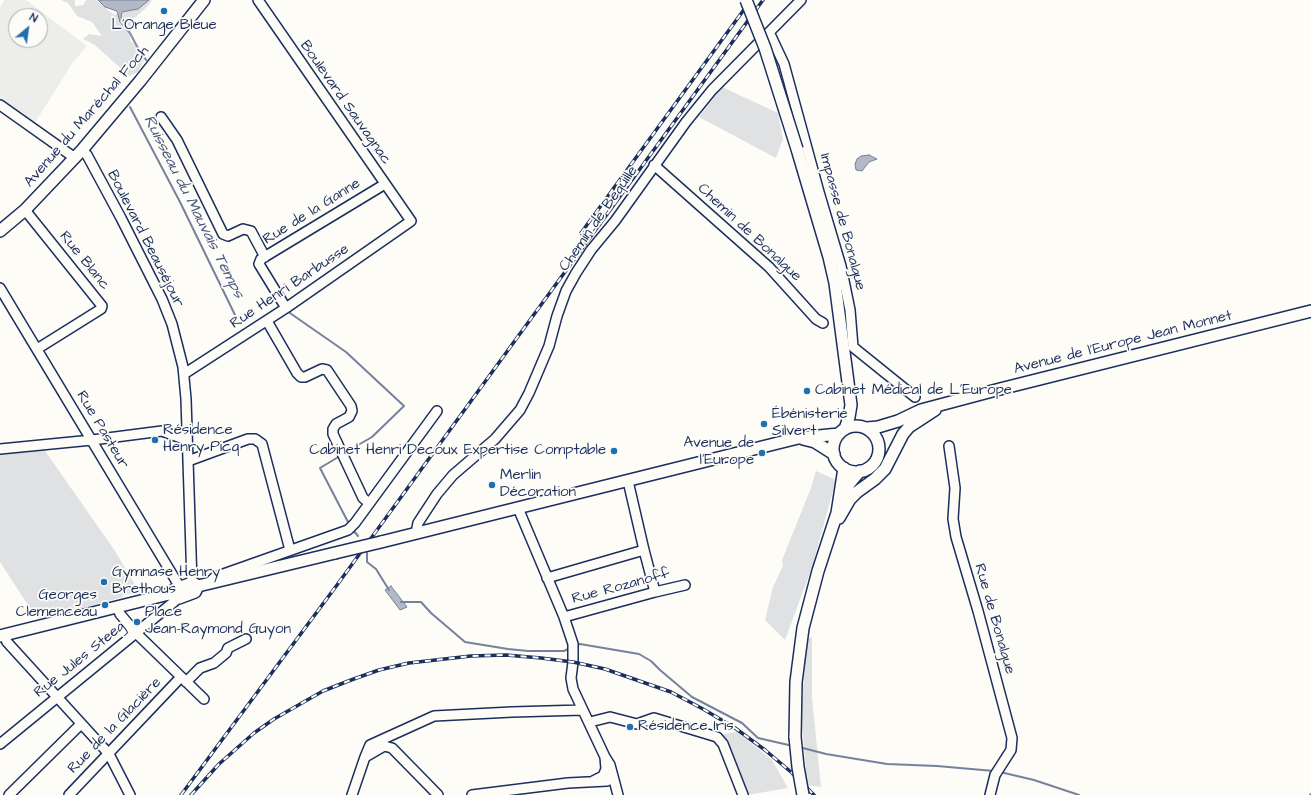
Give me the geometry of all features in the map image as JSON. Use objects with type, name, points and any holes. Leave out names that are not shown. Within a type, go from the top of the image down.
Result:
[{"type":"main road","name":"Avenue du Maréchal Foch","points":[[191,16],[200,0]]},
{"type":"main road","name":"Avenue du Maréchal Foch","points":[[0,231],[25,210],[79,154],[140,81],[204,0]]},
{"type":"main road","points":[[746,0],[765,48],[797,149],[836,283],[851,404],[849,417],[842,431],[834,442],[834,454],[838,462],[844,468],[853,471],[860,471],[867,469],[873,464],[879,454],[879,445],[874,434],[864,427],[851,404]]},
{"type":"main road","name":"Avenue de l'Europe Jean Monnet","points":[[864,427],[878,427],[921,410],[946,403],[1048,376],[1311,311]]},
{"type":"main road","points":[[827,542],[850,499],[885,469],[903,434],[920,420],[946,403]]},
{"type":"main road","name":"Avenue de l'Europe Jean Monnet","points":[[879,445],[886,433],[898,420]]},
{"type":"main road","points":[[2,636],[798,438],[842,431],[852,426],[864,427]]},
{"type":"main road","points":[[798,438],[815,442],[834,454]]},
{"type":"main road","points":[[837,513],[844,468]]},
{"type":"main road","points":[[803,795],[798,767],[794,711],[798,655],[810,600],[827,542],[849,484],[860,471]]},
{"type":"street","name":"Boulevard Sauvagnac","points":[[258,0],[411,221]]},
{"type":"street","name":"Chemin de Bequille","points":[[418,533],[418,523],[437,494],[453,475],[495,439],[520,410],[530,393],[548,346],[556,316],[566,291],[591,250],[615,221],[654,165],[712,90],[801,0]]},
{"type":"street","name":"Impasse de Bonalgue","points":[[769,32],[784,64],[841,266],[850,310],[853,347],[915,397]]},
{"type":"street","points":[[0,106],[79,154]]},
{"type":"street","points":[[161,117],[177,140],[223,234],[228,236],[243,229],[250,232],[265,257]]},
{"type":"street","name":"Boulevard Beauséjour","points":[[79,154],[87,155],[162,299],[172,324],[184,374],[188,461],[188,589]]},
{"type":"street","name":"Chemin de Bonalgue","points":[[654,165],[769,267],[816,319],[823,323]]},
{"type":"street","name":"Rue de la Ganne","points":[[286,308],[260,264],[261,259],[385,184]]},
{"type":"street","name":"Rue Blanc","points":[[25,210],[102,306],[101,310],[37,350]]},
{"type":"street","name":"Rue Henri Barbusse","points":[[184,374],[267,321],[411,221]]},
{"type":"street","name":"Rue Pasteur","points":[[0,288],[178,584],[188,589]]},
{"type":"street","points":[[267,321],[297,374],[301,377],[305,377],[322,369],[327,370],[351,406],[352,411],[349,417],[336,424],[333,429],[333,434],[363,498],[369,503]]},
{"type":"street","name":"Rue Jules Steeg","points":[[0,744],[176,601],[188,589],[215,577],[348,530],[355,523],[437,411]]},
{"type":"street","points":[[0,449],[92,440],[162,431],[180,438],[187,438]]},
{"type":"street","points":[[188,461],[248,439],[255,439],[262,444],[290,550]]},
{"type":"street","name":"Rue de Bonalgue","points":[[948,446],[956,488],[953,519],[956,537],[978,611],[1012,738],[1012,750],[995,776],[990,795]]},
{"type":"street","points":[[628,481],[655,592]]},
{"type":"street","points":[[518,508],[564,617],[573,644],[572,678],[574,688],[610,765],[611,778],[618,795]]},
{"type":"street","points":[[547,578],[644,550]]},
{"type":"street","name":"Rue Rozanoff","points":[[564,617],[685,585]]},
{"type":"street","points":[[117,607],[120,614],[136,633],[204,699]]},
{"type":"street","points":[[2,636],[109,754],[130,795]]},
{"type":"street","name":"Rue de la Glacière","points":[[69,795],[184,679],[200,668],[214,663],[226,653],[228,648],[246,639]]},
{"type":"street","points":[[352,795],[370,745],[384,743],[438,715],[583,710]]},
{"type":"street","points":[[590,722],[610,716],[637,724],[654,718],[717,737],[723,744],[742,795]]},
{"type":"street","points":[[9,795],[81,724]]},
{"type":"street","points":[[384,743],[392,748],[438,795]]},
{"type":"street","points":[[472,795],[568,782],[588,782],[611,778]]},
{"type":"shaded area","points":[[4,0],[26,0],[37,8],[8,8],[8,48],[48,48],[48,17],[87,46],[71,65],[33,125],[0,102],[0,8]]},
{"type":"shaded area","points":[[61,0],[75,0],[75,6],[83,5],[86,0],[96,0],[114,15],[136,8],[146,0],[152,0],[148,6],[131,21],[130,40],[145,58],[138,72],[129,76],[95,45],[83,39],[89,34],[102,36],[92,22],[77,16],[68,3]]},
{"type":"shaded area","points":[[98,0],[149,0],[138,9],[122,12],[121,16],[122,21],[147,60],[146,61],[130,34],[120,22],[117,11],[105,7]]},
{"type":"shaded area","points":[[722,87],[778,113],[783,139],[776,158],[699,117]]},
{"type":"shaded area","points":[[869,155],[877,159],[869,162],[862,171],[856,170],[855,164],[857,159],[861,156]]},
{"type":"shaded area","points":[[43,448],[115,551],[135,585],[137,593],[123,595],[123,597],[38,618],[0,562],[0,453]]},
{"type":"shaded area","points":[[816,471],[836,480],[812,567],[785,640],[765,620],[773,587],[783,566],[782,560],[811,488]]},
{"type":"shaded area","points":[[391,586],[407,607],[400,610],[385,590]]},
{"type":"shaded area","points":[[812,637],[812,697],[821,787],[807,785],[801,712],[807,639]]},
{"type":"shaded area","points":[[737,732],[772,760],[788,788],[747,795],[722,734]]},
{"type":"waterway","name":"Ruisseau du Mauvais Temps","points":[[130,107],[180,202],[236,317]]},
{"type":"waterway","name":"Ruisseau du Mauvais Temps","points":[[287,311],[346,352],[404,406],[372,437],[346,452]]},
{"type":"waterway","name":"Ruisseau du Mauvais Temps","points":[[340,456],[320,468],[349,524]]},
{"type":"waterway","name":"Ruisseau du Mauvais Temps","points":[[353,530],[358,536]]},
{"type":"waterway","name":"Ruisseau du Mauvais Temps","points":[[367,553],[367,562],[376,569],[389,590]]},
{"type":"waterway","name":"Ruisseau du Mauvais Temps","points":[[401,602],[421,602],[431,613],[465,642],[528,651],[564,651],[570,648]]},
{"type":"waterway","name":"Ruisseau du Mauvais Temps","points":[[575,646],[580,644],[639,654],[651,661],[692,697],[742,723],[758,738],[793,746]]},
{"type":"waterway","name":"Ruisseau du Mauvais Temps","points":[[799,747],[826,754],[887,764],[937,766],[994,771]]},
{"type":"waterway","name":"Ruisseau du Mauvais Temps","points":[[1000,772],[1034,780],[1079,795]]},
{"type":"railway","points":[[581,233],[751,0]]},
{"type":"railway","points":[[181,795],[337,585],[763,0]]},
{"type":"railway","points":[[191,795],[219,764],[254,733],[274,719],[323,691],[379,670],[409,663],[471,656],[506,655],[573,662],[605,669],[671,692],[735,728],[765,750],[791,772],[814,795]]},
{"type":"place","name":"L'Orange Bleue","points":[[164,11]]},
{"type":"place","name":"Cabinet Médical de L'Europe","points":[[807,391]]},
{"type":"place","name":"Ébénisterie Silvert","points":[[764,424]]},
{"type":"place","name":"Résidence Henry Picq","points":[[155,440]]},
{"type":"place","name":"Cabinet Henri Decoux Expertise Comptable","points":[[614,451]]},
{"type":"place","name":"Avenue de l'Europe","points":[[762,453]]},
{"type":"place","name":"Merlin Décoration","points":[[492,485]]},
{"type":"place","name":"Gymnase Henry Brethous","points":[[104,582]]},
{"type":"place","name":"Georges Clemenceau","points":[[105,605]]},
{"type":"place","name":"Place Jean-Raymond Guyon","points":[[137,622]]},
{"type":"place","name":"Résidence Iris","points":[[630,727]]}]
